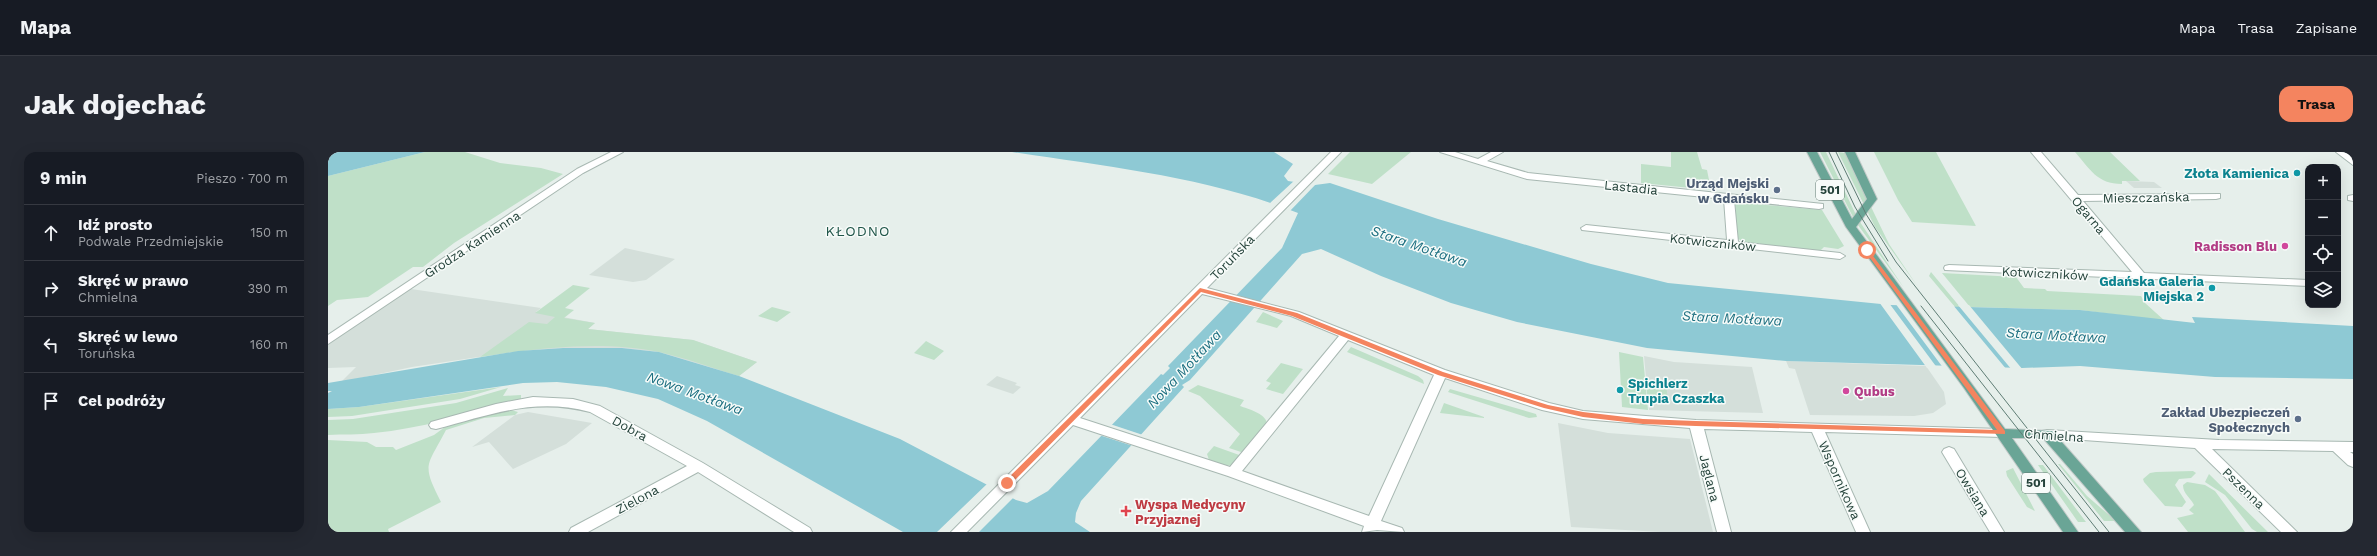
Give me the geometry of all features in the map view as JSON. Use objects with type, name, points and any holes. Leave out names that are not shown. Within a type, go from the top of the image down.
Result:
[{"type":"main road","name":"501","points":[[1812,152],[1851,227],[1968,385],[2071,532]]},
{"type":"main road","name":"501","points":[[1850,152],[1872,199],[1851,227]]},
{"type":"main road","name":"Chmielna","points":[[2002,433],[2048,434]]},
{"type":"main road","points":[[2048,434],[2134,532]]},
{"type":"street","name":"Grodza Kamienna","points":[[328,340],[580,172],[618,152]]},
{"type":"street","name":"Toruńska","points":[[958,532],[1336,152]]},
{"type":"street","name":"Lastadia","points":[[1445,152],[1527,176],[1819,206]]},
{"type":"street","points":[[1478,162],[1498,152]]},
{"type":"street","name":"Ogarna","points":[[2036,152],[2142,277]]},
{"type":"street","points":[[2341,152],[2353,162]]},
{"type":"street","name":"Mieszczańska","points":[[2076,198],[2216,196]]},
{"type":"street","points":[[1729,197],[1732,244]]},
{"type":"street","name":"Kotwiczników","points":[[1586,228],[1840,256]]},
{"type":"street","name":"Kotwiczników","points":[[1949,268],[2305,283]]},
{"type":"street","name":"Chmielna","points":[[1200,290],[1231,296],[1306,318],[1441,373],[1546,407],[1583,415],[1643,421],[1696,424],[2002,433]]},
{"type":"street","points":[[1233,474],[1346,335]]},
{"type":"street","points":[[1371,528],[1441,373]]},
{"type":"street","name":"Dobra","points":[[436,426],[534,399],[562,400],[595,409],[698,466],[805,532]]},
{"type":"street","points":[[1070,419],[1148,444],[1233,474],[1371,528],[1397,532]]},
{"type":"street","name":"Jaglana","points":[[1696,424],[1724,532]]},
{"type":"street","name":"Wspornikowa","points":[[1817,428],[1863,532]]},
{"type":"street","name":"Chmielna","points":[[2048,434],[2199,444],[2353,447]]},
{"type":"street","name":"Pszenna","points":[[2199,444],[2290,532]]},
{"type":"street","points":[[2336,446],[2353,462]]},
{"type":"street","name":"Owsiana","points":[[1948,452],[1997,532]]},
{"type":"street","name":"Zielona","points":[[576,532],[698,466]]},
{"type":"shaded area","points":[[2126,181],[2154,182],[2162,188],[2134,188]]},
{"type":"shaded area","points":[[625,248],[675,259],[646,280],[633,282],[589,275]]},
{"type":"shaded area","points":[[411,289],[541,308],[536,312],[595,323],[588,329],[693,340],[757,362],[739,376],[659,352],[622,348],[563,348],[518,351],[412,367],[341,382],[356,367],[328,368],[328,345]]},
{"type":"shaded area","points":[[1644,356],[1674,362],[1752,367],[1763,413],[1649,410]]},
{"type":"shaded area","points":[[1786,361],[1926,366],[1944,392],[1946,404],[1933,413],[1914,416],[1810,415],[1795,369],[1789,368]]},
{"type":"shaded area","points":[[997,376],[1017,383],[1015,385],[1021,387],[1013,394],[986,385]]},
{"type":"shaded area","points":[[528,412],[592,423],[566,444],[513,469],[489,442],[472,447],[515,415]]},
{"type":"shaded area","points":[[1558,423],[1608,433],[1690,439],[1713,532],[1661,532],[1571,527]]},
{"type":"green space","points":[[425,152],[465,152],[500,163],[541,168],[563,174],[454,243],[423,267],[413,267],[368,297],[337,300],[328,306],[328,176]]},
{"type":"green space","points":[[1350,152],[1411,152],[1372,184],[1328,174]]},
{"type":"green space","points":[[1671,152],[1697,152],[1702,169],[1707,170],[1711,190],[1641,183],[1641,164],[1671,167]]},
{"type":"green space","points":[[1820,152],[1826,152],[1858,219],[1904,288],[1855,221]]},
{"type":"green space","points":[[1838,152],[1845,153],[1889,244],[1918,287],[1875,227]]},
{"type":"green space","points":[[1874,152],[1936,152],[1976,226],[1912,222],[1898,200]]},
{"type":"green space","points":[[2075,152],[2110,152],[2140,181],[2122,181],[2122,184],[2106,181],[2090,170]]},
{"type":"green space","points":[[1735,202],[1822,210],[1844,246],[1838,249],[1824,247],[1820,251],[1743,242],[1737,238]]},
{"type":"green space","points":[[1931,272],[1960,307],[1955,307],[1929,276]]},
{"type":"green space","points":[[1942,273],[2016,277],[2024,288],[2045,289],[2047,291],[2141,296],[2145,303],[2165,321],[2080,310],[1970,307]]},
{"type":"green space","points":[[573,285],[590,288],[565,308],[574,310],[564,318],[595,323],[588,329],[693,340],[757,362],[739,376],[659,352],[615,346],[547,348],[480,357],[529,322],[547,324],[555,317],[535,313]]},
{"type":"green space","points":[[772,307],[791,312],[777,322],[758,316]]},
{"type":"green space","points":[[1263,312],[1283,321],[1277,328],[1256,322]]},
{"type":"green space","points":[[926,341],[944,351],[934,360],[914,353]]},
{"type":"green space","points":[[1351,347],[1418,376],[1423,380],[1424,384],[1347,352]]},
{"type":"green space","points":[[1619,352],[1643,357],[1648,410],[1622,407]]},
{"type":"green space","points":[[1281,363],[1303,369],[1283,394],[1266,389],[1271,383],[1266,381]]},
{"type":"green space","points":[[1646,382],[1666,384],[1668,401],[1666,403],[1648,403]]},
{"type":"green space","points":[[1198,385],[1244,400],[1240,406],[1260,414],[1266,420],[1267,423],[1244,453],[1229,448],[1240,434],[1200,396],[1188,391]]},
{"type":"green space","points":[[501,387],[460,399],[352,416],[328,417],[328,409],[359,407]]},
{"type":"green space","points":[[508,388],[503,396],[521,395],[521,399],[485,410],[411,428],[368,434],[328,435],[328,420],[353,419],[456,403]]},
{"type":"green space","points":[[1450,389],[1536,414],[1537,417],[1529,418],[1448,392]]},
{"type":"green space","points":[[1444,403],[1484,417],[1484,418],[1440,413]]},
{"type":"green space","points":[[507,409],[518,412],[515,415],[484,418],[446,430],[429,465],[431,480],[441,502],[388,529],[389,532],[328,532],[328,440],[367,442],[376,447],[393,447],[396,450],[434,435],[445,427]]},
{"type":"green space","points":[[1214,446],[1242,456],[1230,465],[1227,466],[1220,464],[1209,460],[1207,454]]},
{"type":"green space","points":[[2058,464],[2060,464],[2087,496],[2116,521],[2104,521]]},
{"type":"green space","points":[[2038,465],[2043,465],[2086,522],[2078,522]]},
{"type":"green space","points":[[2013,468],[2035,511],[2027,507],[2007,476],[2006,471]]},
{"type":"green space","points":[[2193,471],[2196,473],[2191,478],[2179,479],[2175,485],[2186,502],[2182,507],[2165,506],[2143,479],[2150,473],[2156,472]]},
{"type":"green space","points":[[2209,474],[2268,532],[2257,532],[2252,529],[2225,495],[2205,482]]},
{"type":"green space","points":[[2187,482],[2205,485],[2215,491],[2245,532],[2188,532],[2177,518],[2194,514],[2189,510],[2194,505],[2183,488],[2183,485]]},
{"type":"water","points":[[328,152],[425,152],[328,176]]},
{"type":"water","points":[[1012,152],[1274,152],[1293,164],[1284,176],[1288,181],[1315,185],[1330,183],[1438,219],[1591,264],[1668,283],[1891,305],[2080,310],[2195,323],[2192,317],[2353,326],[2353,379],[2215,377],[2080,366],[2022,368],[1786,361],[1647,348],[1517,322],[1451,303],[1381,276],[1321,249],[1302,254],[1190,380],[1182,385],[1184,387],[1081,501],[1076,513],[1075,522],[1090,532],[903,532],[707,421],[658,399],[606,387],[557,382],[523,383],[359,407],[328,409],[328,393],[332,391],[328,391],[328,383],[518,351],[563,348],[622,348],[659,352],[739,376],[900,439],[1016,500],[1027,503],[1048,491],[1161,374],[1163,375],[1170,368],[1168,366],[1282,248],[1298,213],[1229,190],[1193,182],[1121,168]]},
{"type":"pier","points":[[1295,180],[1317,183],[1289,212],[1269,204]]},
{"type":"pier","points":[[1879,302],[1889,303],[1938,369],[1927,368]]},
{"type":"pier","points":[[1895,303],[1953,305],[2007,370],[1944,369]]},
{"type":"pier","points":[[1958,305],[1969,305],[2023,370],[2012,370]]},
{"type":"pier","points":[[1110,424],[1143,435],[1133,446],[1099,435]]},
{"type":"pier","points":[[988,483],[1014,497],[979,532],[937,532]]},
{"type":"tram line","points":[[1829,152],[1855,207],[1888,261]]},
{"type":"tram line","points":[[1836,152],[1866,214],[1896,262],[2109,532]]},
{"type":"tram line","points":[[1921,306],[2099,532]]},
{"type":"place","name":"Złota Kamienica","points":[[2297,173]]},
{"type":"place","name":"Urząd Mejski w Gdańsku","points":[[1777,190]]},
{"type":"place","name":"Radisson Blu","points":[[2285,246]]},
{"type":"place","name":"Gdańska Galeria Miejska 2","points":[[2212,288]]},
{"type":"place","name":"Spichlerz Trupia Czaszka","points":[[1620,390]]},
{"type":"place","name":"Qubus","points":[[1846,391]]},
{"type":"place","name":"Zakład Ubezpieczeń Społecznych","points":[[2298,419]]},
{"type":"place","name":"Wyspa Medycyny Przyjaznej","points":[[1126,511]]},
{"type":"district","name":"KŁODNO","points":[[858,231]]},
{"type":"route","points":[[1007,483],[1200,290],[1231,296],[1295,314],[1441,373],[1546,407],[1583,415],[1643,421],[1696,424],[2002,433],[1867,250]]},
{"type":"water label","name":"Stara Motława","points":[[1419,246]]},
{"type":"water label","name":"Stara Motława","points":[[1732,318]]},
{"type":"water label","name":"Stara Motława","points":[[2056,335]]},
{"type":"water label","name":"Nowa Motława","points":[[1184,369]]},
{"type":"water label","name":"Nowa Motława","points":[[695,393]]}]
